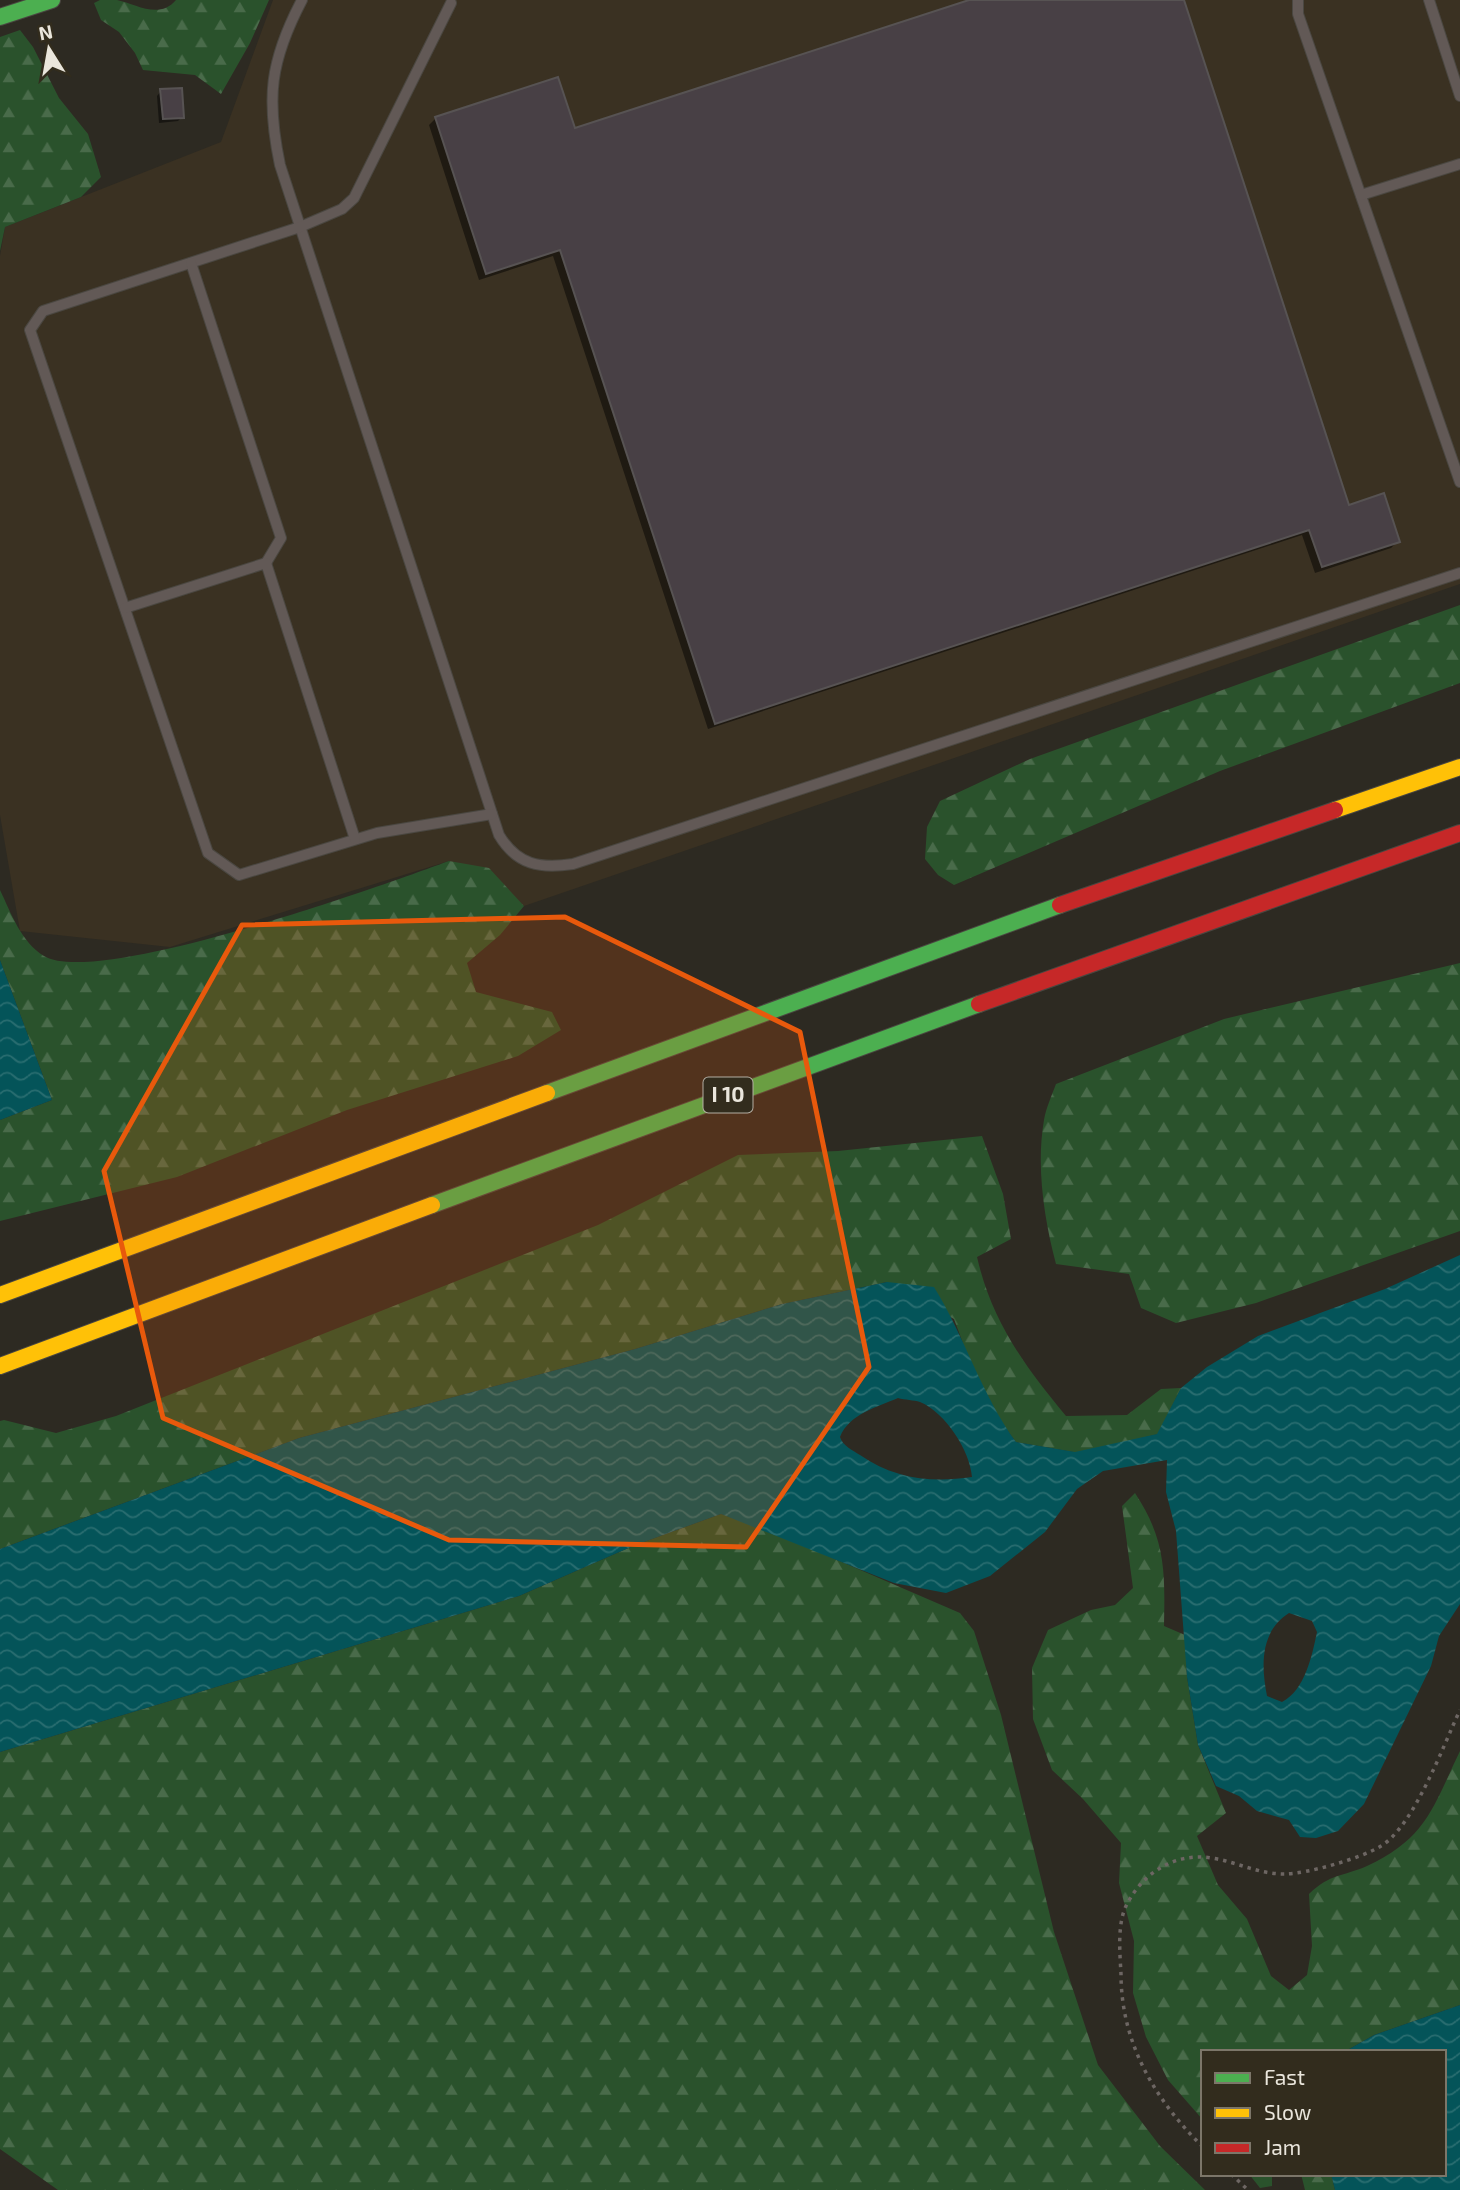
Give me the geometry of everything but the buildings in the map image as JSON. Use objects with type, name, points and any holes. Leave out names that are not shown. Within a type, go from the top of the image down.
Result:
[{"type":"main road","points":[[0,17],[52,0]]},
{"type":"main road","points":[[0,1295],[953,942],[1460,767]]},
{"type":"main road","name":"I 10","points":[[0,1366],[874,1041],[1460,833]]},
{"type":"lane","points":[[302,0],[274,66],[270,112],[280,165],[492,814],[508,849],[521,860],[538,867],[573,864],[1460,573]]},
{"type":"lane","points":[[1298,0],[1298,13],[1460,482]]},
{"type":"lane","points":[[1429,0],[1460,96]]},
{"type":"lane","points":[[451,3],[354,198],[342,209],[300,227],[43,311],[30,330],[208,853],[239,875],[377,833],[492,814]]},
{"type":"lane","points":[[1360,194],[1460,164]]},
{"type":"lane","points":[[125,608],[266,563],[281,538],[191,263]]},
{"type":"lane","points":[[266,563],[355,839]]},
{"type":"path","points":[[1201,2145],[1179,2124],[1153,2087],[1130,2039],[1121,1986],[1120,1937],[1125,1907],[1145,1879],[1167,1862],[1188,1857],[1213,1858],[1246,1869],[1285,1874],[1315,1868],[1381,1846],[1406,1823],[1460,1710]]},
{"type":"path","points":[[1233,2176],[1248,2190]]},
{"type":"highlighted area","points":[[565,917],[800,1032],[869,1367],[746,1547],[449,1540],[163,1418],[104,1171],[242,925]]},
{"type":"shaded area","points":[[273,0],[1460,0],[1460,584],[524,906],[449,861],[170,947],[20,931],[0,815],[0,256],[5,227],[221,142]]},
{"type":"green space","points":[[100,0],[117,0],[155,10],[169,6],[176,0],[269,0],[250,43],[221,94],[195,75],[143,70],[135,53],[119,32],[101,20],[94,3]]},
{"type":"green space","points":[[20,30],[33,47],[59,98],[88,134],[101,177],[81,197],[5,227],[0,251],[0,37]]},
{"type":"green space","points":[[1460,605],[1460,683],[1220,771],[954,885],[938,875],[925,859],[927,827],[940,801],[1030,759]]},
{"type":"green space","points":[[449,861],[489,868],[524,906],[500,935],[467,963],[476,992],[552,1012],[561,1030],[518,1056],[347,1110],[177,1177],[0,1221],[0,1120],[52,1100],[0,960],[0,890],[18,926],[36,950],[44,956],[74,962],[120,958],[242,930]]},
{"type":"green space","points":[[1460,963],[1460,1231],[1256,1303],[1176,1323],[1141,1308],[1129,1274],[1056,1264],[1045,1211],[1041,1156],[1045,1115],[1056,1084],[1224,1019]]},
{"type":"green space","points":[[982,1136],[1003,1194],[1011,1239],[977,1257],[991,1302],[1011,1342],[1066,1416],[1127,1415],[1161,1389],[1181,1388],[1158,1434],[1079,1453],[1016,1442],[1001,1422],[970,1362],[954,1319],[887,1282],[782,1304],[635,1349],[299,1438],[0,1549],[0,1421],[56,1433],[116,1416],[598,1225],[738,1155],[838,1151]]},
{"type":"green space","points":[[1135,1493],[1153,1526],[1162,1557],[1164,1626],[1185,1635],[1187,1677],[1198,1745],[1226,1813],[1197,1836],[1218,1885],[1247,1919],[1271,1976],[1289,1990],[1307,1975],[1312,1946],[1309,1894],[1324,1882],[1367,1866],[1387,1855],[1416,1832],[1435,1805],[1460,1751],[1460,2005],[1374,2035],[1348,2050],[1201,2050],[1201,2118],[1168,2080],[1146,2037],[1133,1993],[1134,1941],[1119,1883],[1121,1843],[1083,1799],[1052,1770],[1033,1719],[1032,1668],[1048,1630],[1091,1610],[1115,1605],[1133,1588],[1122,1506]]},
{"type":"green space","points":[[721,1514],[770,1531],[960,1613],[974,1631],[1001,1715],[1054,1932],[1098,2065],[1160,2146],[1205,2190],[58,2190],[0,2149],[0,1752],[519,1596],[633,1546]]},
{"type":"green space","points":[[1251,2176],[1272,2176],[1272,2186],[1260,2188]]},
{"type":"green space","points":[[1302,2176],[1332,2176],[1335,2190],[1305,2190]]},
{"type":"water","points":[[0,960],[52,1100],[0,1120]]},
{"type":"water","points":[[1460,1255],[1460,1604],[1439,1636],[1431,1666],[1364,1804],[1338,1831],[1316,1838],[1300,1837],[1289,1820],[1257,1811],[1239,1796],[1216,1786],[1198,1745],[1187,1677],[1176,1531],[1166,1492],[1167,1460],[1103,1471],[1077,1489],[1045,1532],[990,1576],[946,1593],[894,1583],[721,1514],[633,1546],[519,1596],[0,1752],[0,1549],[299,1438],[635,1349],[782,1304],[887,1282],[934,1287],[993,1405],[1016,1442],[1075,1452],[1157,1434],[1181,1388],[1207,1367],[1258,1336],[1385,1289]],"holes":[[[898,1398],[920,1402],[939,1415],[962,1445],[972,1477],[928,1479],[900,1474],[873,1463],[843,1443],[840,1437],[850,1422],[864,1412]],[[1289,1613],[1312,1621],[1317,1632],[1302,1681],[1290,1697],[1282,1702],[1267,1696],[1264,1661],[1272,1629]]]},
{"type":"water","points":[[1460,2005],[1460,2190],[1335,2190],[1332,2176],[1446,2176],[1446,2050],[1348,2050],[1374,2035]]},
{"type":"traffic: fast","points":[[0,17],[52,0]]},
{"type":"traffic: fast","points":[[547,1093],[1060,905]]},
{"type":"traffic: fast","points":[[432,1205],[979,1004]]},
{"type":"traffic: slow","points":[[1335,810],[1460,767]]},
{"type":"traffic: slow","points":[[0,1295],[547,1093]]},
{"type":"traffic: slow","points":[[0,1366],[432,1205]]},
{"type":"traffic: jam","points":[[1060,905],[1335,810]]},
{"type":"traffic: jam","points":[[979,1004],[1460,833]]}]
